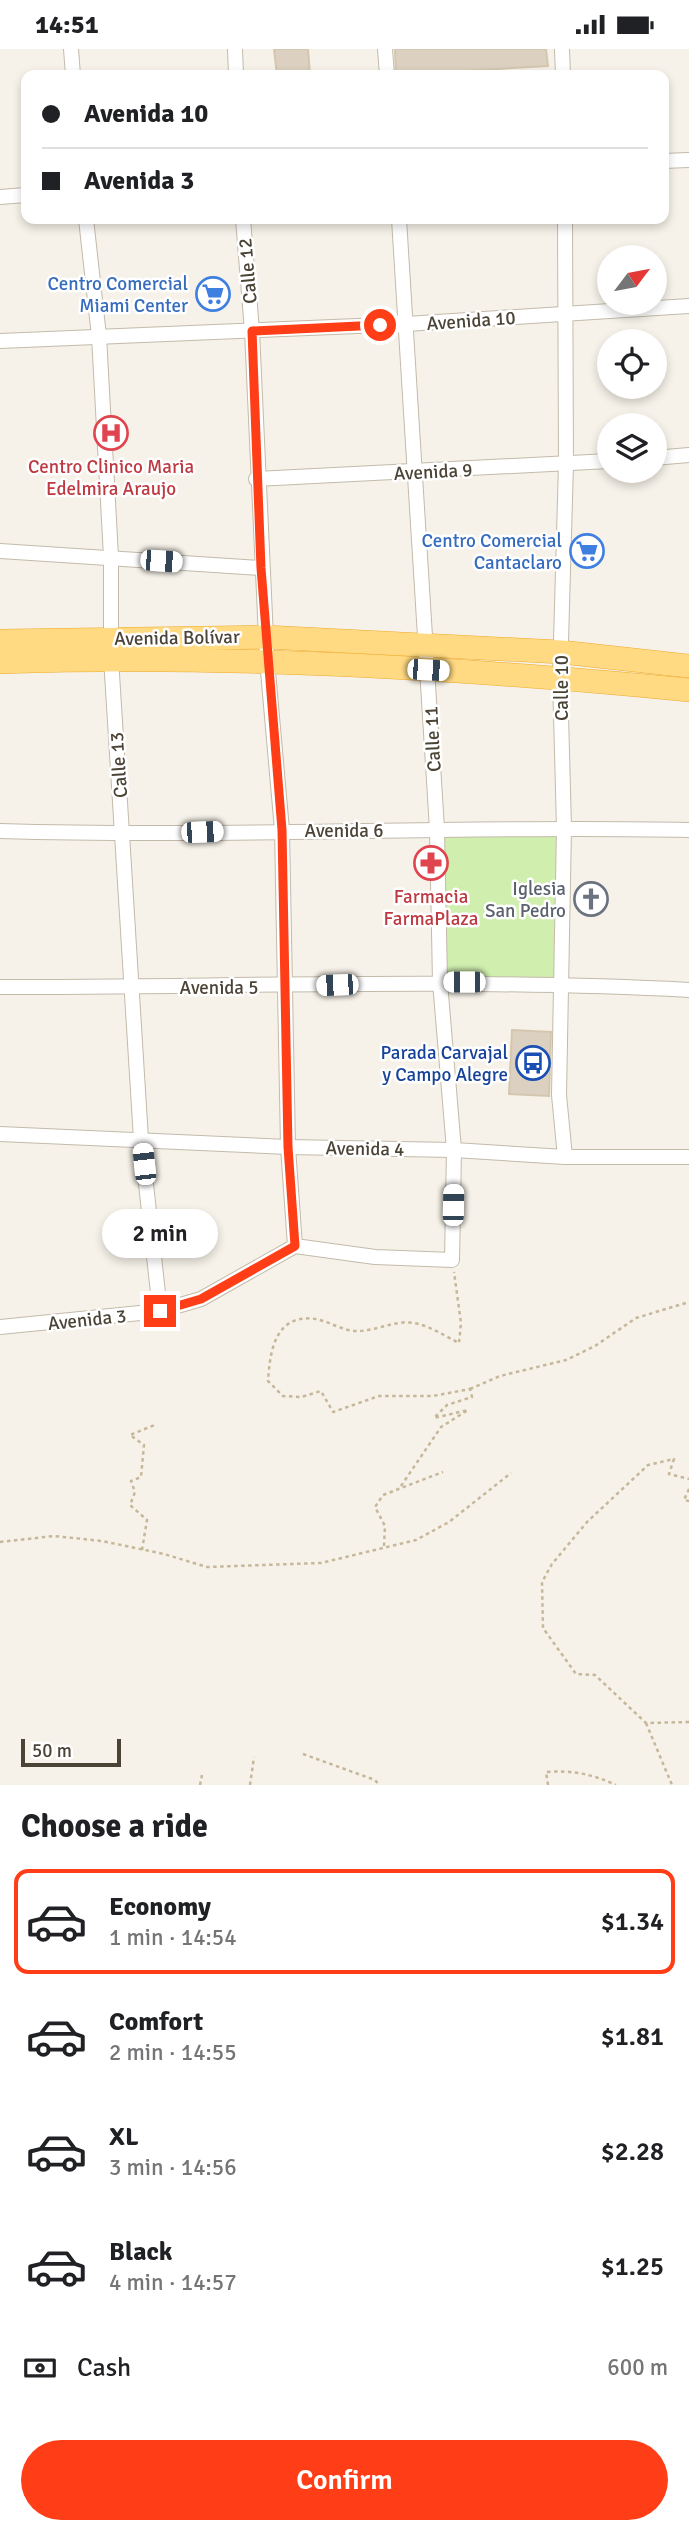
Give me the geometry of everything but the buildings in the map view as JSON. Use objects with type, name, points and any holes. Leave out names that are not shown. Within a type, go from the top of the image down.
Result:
[{"type":"highway","name":"Avenida Bolívar","points":[[0,662],[112,648],[266,636],[561,652],[689,666]]},
{"type":"highway","name":"Avenida Bolívar","points":[[0,641],[560,677],[689,690]]},
{"type":"street","points":[[71,49],[73,70]]},
{"type":"street","points":[[235,49],[236,70]]},
{"type":"street","points":[[385,49],[387,70]]},
{"type":"street","points":[[562,49],[563,70]]},
{"type":"street","points":[[669,161],[689,160]]},
{"type":"street","points":[[0,197],[21,195]]},
{"type":"street","name":"Calle 13","points":[[87,224],[99,336],[111,557],[112,648],[141,1139],[160,1311]]},
{"type":"street","name":"Calle 12","points":[[243,224],[252,331],[261,568],[282,830],[288,1147],[295,1246]]},
{"type":"street","name":"Calle 11","points":[[399,224],[417,471],[437,829],[440,982],[453,1150],[452,1259]]},
{"type":"street","name":"Calle 10","points":[[565,224],[566,464],[560,677],[564,828],[559,983],[562,1031],[559,1095],[565,1157]]},
{"type":"street","name":"Avenida 10","points":[[0,341],[406,324],[689,306]]},
{"type":"street","points":[[667,456],[689,455]]},
{"type":"street","name":"Avenida 9","points":[[256,479],[597,462]]},
{"type":"street","points":[[0,551],[261,568]]},
{"type":"street","name":"Avenida 6","points":[[0,831],[122,835],[282,830],[689,830]]},
{"type":"street","name":"Avenida 5","points":[[0,987],[285,987],[440,982],[559,983],[689,990]]},
{"type":"street","name":"Avenida 4","points":[[0,1134],[288,1147],[453,1150],[565,1157],[689,1157]]},
{"type":"street","points":[[295,1246],[375,1257],[452,1259]]},
{"type":"street","name":"Avenida 3","points":[[0,1327],[160,1311],[201,1299],[295,1246]]},
{"type":"path","points":[[452,1259],[461,1323],[459,1343],[424,1325],[408,1323],[354,1332],[314,1319],[290,1323],[277,1334],[268,1381],[283,1396],[301,1397],[321,1391],[333,1412],[379,1396],[433,1397],[470,1389],[500,1376],[534,1370],[566,1360],[595,1346],[636,1318],[689,1301]]},
{"type":"path","points":[[401,1486],[441,1427],[468,1410],[434,1418],[447,1405],[472,1397],[470,1389]]},
{"type":"path","points":[[142,1550],[147,1520],[130,1505],[135,1492],[131,1481],[141,1477],[144,1445],[130,1435],[157,1424]]},
{"type":"path","points":[[672,1785],[660,1750],[646,1723],[595,1675],[576,1674],[543,1628],[542,1582],[552,1564],[587,1522],[648,1465],[674,1459],[669,1474],[689,1479]]},
{"type":"path","points":[[384,1546],[385,1526],[375,1507],[383,1495],[443,1472]]},
{"type":"path","points":[[0,1542],[54,1536],[142,1550],[206,1567],[275,1567],[321,1563],[416,1540],[449,1522],[512,1473]]},
{"type":"path","points":[[689,1489],[684,1500],[689,1501]]},
{"type":"path","points":[[646,1723],[689,1722]]},
{"type":"path","points":[[303,1754],[376,1780],[379,1785]]},
{"type":"path","points":[[250,1785],[254,1758]]},
{"type":"path","points":[[548,1785],[546,1772],[564,1770],[594,1774],[616,1785]]},
{"type":"path","points":[[201,1785],[202,1775]]},
{"type":"green space","points":[[564,828],[559,983],[440,982],[437,829]]},
{"type":"place","name":"Centro Comercial Miami Center","points":[[213,294]]},
{"type":"place","name":"Centro Clinico Maria Edelmira Araujo","points":[[111,433]]},
{"type":"place","name":"Centro Comercial Cantaclaro","points":[[587,551]]},
{"type":"place","name":"Farmacia FarmaPlaza","points":[[431,863]]},
{"type":"place","name":"Iglesia San Pedro","points":[[591,899]]},
{"type":"place","name":"Parada Carvajal y Campo Alegre","points":[[533,1063]]},
{"type":"route","points":[[160,1311],[201,1299],[295,1246],[288,1147],[282,830],[261,568],[252,331],[380,325]]}]
